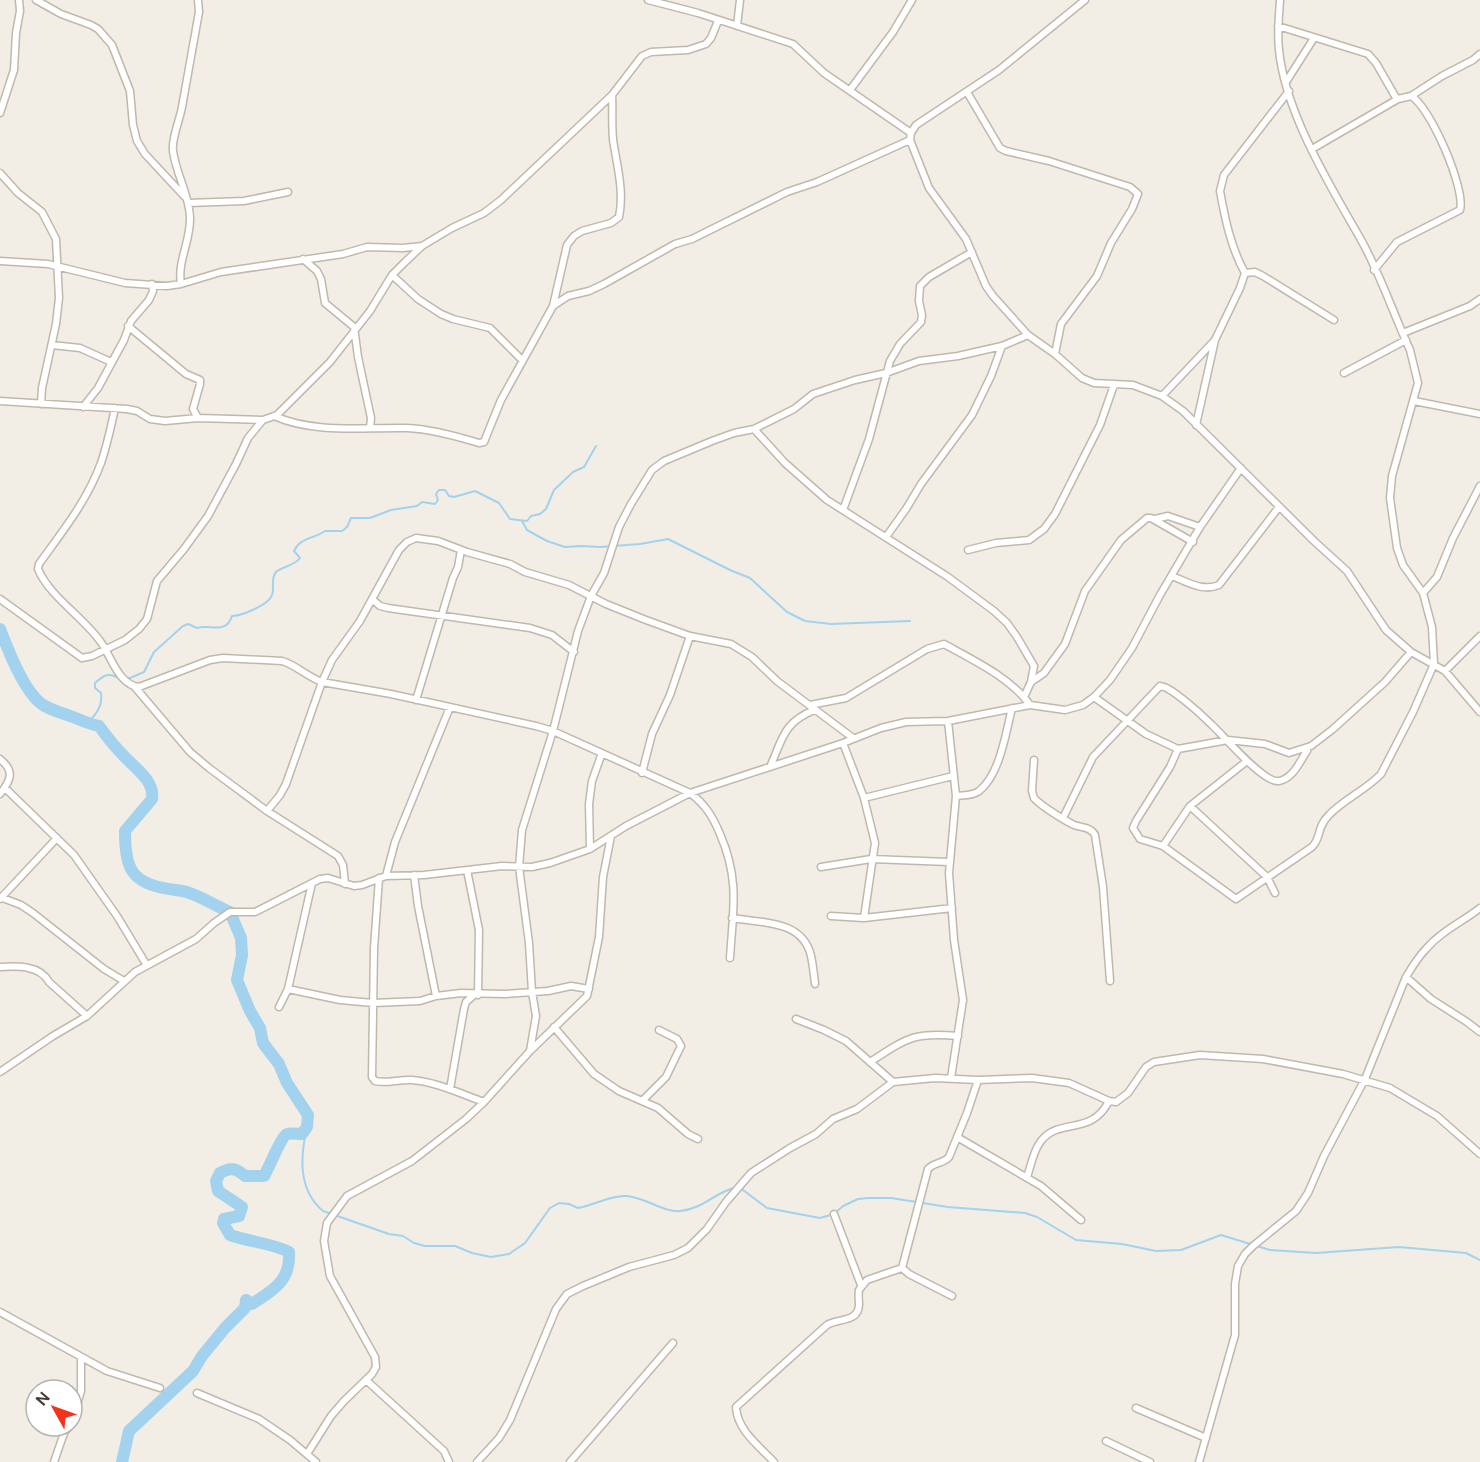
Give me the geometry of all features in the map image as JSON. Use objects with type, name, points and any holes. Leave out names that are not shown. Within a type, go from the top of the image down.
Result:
[{"type":"street","points":[[0,113],[9,89],[16,58],[19,0]]},
{"type":"street","points":[[36,0],[61,14],[98,29],[112,45],[130,91],[137,141],[145,154],[188,201],[244,201],[288,192]]},
{"type":"street","points":[[181,284],[180,263],[189,231],[190,218],[188,201],[178,175],[172,148],[182,107],[199,12],[198,0]]},
{"type":"street","points":[[648,0],[793,44],[824,73],[910,136],[920,169],[929,188],[966,238],[979,272],[993,296],[1028,335],[1055,354],[1082,378],[1094,383],[1133,385],[1162,396],[1183,411],[1347,571],[1386,630],[1411,652],[1445,671],[1480,712]]},
{"type":"street","points":[[737,26],[740,0]]},
{"type":"street","points":[[850,90],[893,32],[912,0]]},
{"type":"street","points":[[553,306],[568,296],[590,291],[604,284],[675,244],[692,239],[787,192],[818,182],[910,136],[921,121],[967,92],[1026,48],[1084,0]]},
{"type":"street","points":[[1178,749],[1170,767],[1133,828],[1140,839],[1163,846],[1236,899],[1312,848],[1318,839],[1319,828],[1330,813],[1381,774],[1413,712],[1434,664],[1432,627],[1423,593],[1403,565],[1394,532],[1390,498],[1392,476],[1418,383],[1416,368],[1360,239],[1344,213],[1294,111],[1279,52],[1280,0]]},
{"type":"street","points":[[0,401],[115,408],[137,411],[154,420],[165,421],[198,418],[263,420],[274,417],[281,413],[330,362],[370,311],[392,274],[422,246],[484,213],[612,95],[646,53],[688,50],[706,44],[718,21]]},
{"type":"street","points":[[1278,26],[1368,54],[1380,68],[1398,99]]},
{"type":"street","points":[[1286,82],[1314,38]]},
{"type":"street","points":[[1312,149],[1398,99],[1411,96],[1480,54]]},
{"type":"street","points":[[0,88],[9,89]]},
{"type":"street","points":[[1196,425],[1215,340],[1245,273],[1236,257],[1231,241],[1220,191],[1221,182],[1289,91]]},
{"type":"street","points":[[967,92],[1000,148],[1006,152],[1069,167],[1130,188],[1138,194],[1132,209],[1111,243],[1097,276],[1061,324],[1055,354]]},
{"type":"street","points":[[274,417],[290,423],[313,427],[410,428],[449,434],[482,443],[486,439],[501,400],[553,306],[565,248],[569,241],[582,231],[611,223],[619,217],[621,204],[617,159],[613,145],[612,95]]},
{"type":"street","points":[[1374,270],[1397,242],[1460,210],[1462,204],[1453,169],[1441,141],[1419,102],[1411,96]]},
{"type":"street","points":[[0,173],[18,193],[42,212],[56,239],[59,298],[57,324],[42,388],[41,404]]},
{"type":"street","points":[[0,261],[57,266],[125,283],[167,286],[221,272],[343,254],[367,247],[422,246]]},
{"type":"street","points":[[843,510],[869,439],[886,373],[900,344],[921,322],[920,286],[929,277],[972,252]]},
{"type":"street","points":[[303,259],[321,279],[325,303],[351,323],[355,331],[371,418],[370,429]]},
{"type":"street","points":[[1245,273],[1254,272],[1263,276],[1334,320]]},
{"type":"street","points":[[392,274],[418,298],[441,314],[490,328],[522,360]]},
{"type":"street","points":[[83,407],[98,388],[124,340],[128,326],[149,300],[153,291],[152,284]]},
{"type":"street","points":[[1344,373],[1404,337],[1480,299]]},
{"type":"street","points":[[128,326],[186,374],[200,380],[193,409],[198,418]]},
{"type":"street","points":[[530,1051],[536,1016],[519,867],[522,830],[553,732],[578,631],[591,596],[604,573],[619,527],[652,470],[664,461],[712,441],[754,429],[794,409],[813,394],[919,361],[958,356],[1002,346],[1028,335]]},
{"type":"street","points":[[1162,396],[1215,340]]},
{"type":"street","points":[[52,345],[80,348],[111,362]]},
{"type":"street","points":[[886,537],[972,414],[991,376],[1002,346]]},
{"type":"street","points":[[968,550],[996,543],[1029,540],[1044,529],[1055,514],[1100,425],[1114,385]]},
{"type":"street","points":[[1414,401],[1480,414]]},
{"type":"street","points":[[115,408],[95,477],[74,516],[39,564],[38,569],[49,586],[99,638],[122,678],[134,686],[190,752],[267,811],[338,856],[343,865],[345,885]]},
{"type":"street","points":[[0,599],[82,658],[92,657],[131,635],[147,619],[157,580],[208,516],[248,438],[263,420]]},
{"type":"street","points":[[754,429],[827,501],[948,577],[1007,623],[1034,666],[1031,682],[1024,697]]},
{"type":"street","points":[[0,1071],[87,1016],[146,964],[196,939],[230,912],[255,912],[320,879],[328,878],[350,886],[362,885],[386,876],[532,867],[550,863],[591,849],[669,802],[690,793],[843,743],[881,728],[906,722],[948,721],[1030,705],[1065,710],[1083,705],[1110,680],[1132,648],[1200,527],[1241,468]]},
{"type":"street","points":[[1423,593],[1437,577],[1457,530],[1480,486]]},
{"type":"street","points":[[1172,576],[1201,587],[1210,588],[1219,585],[1279,507]]},
{"type":"street","points":[[1031,682],[1048,669],[1065,644],[1084,591],[1121,540],[1147,518],[1168,516],[1200,527]]},
{"type":"street","points":[[1155,519],[1193,542]]},
{"type":"street","points":[[267,811],[286,784],[332,660],[360,621],[399,549],[416,538],[510,564],[525,572],[569,585],[634,615],[690,636],[724,642],[737,647],[752,657],[777,681],[853,738]]},
{"type":"street","points":[[416,700],[458,567],[461,550]]},
{"type":"street","points":[[372,599],[380,606],[388,608],[530,628],[552,635],[574,652]]},
{"type":"street","points":[[642,773],[652,734],[678,674],[690,636]]},
{"type":"street","points":[[1445,671],[1480,636]]},
{"type":"street","points":[[770,767],[787,729],[793,721],[812,707],[846,698],[927,650],[944,644],[998,676],[1024,697],[1030,705]]},
{"type":"street","points":[[1094,697],[1146,734],[1178,749],[1228,740],[1265,744],[1289,753],[1305,750],[1356,709],[1411,652]]},
{"type":"street","points":[[134,686],[147,684],[210,660],[223,658],[282,661],[289,663],[308,677],[322,682],[450,707],[553,732],[690,793],[708,809],[729,854],[734,887],[730,958]]},
{"type":"street","points":[[1062,818],[1093,757],[1160,686],[1165,686],[1206,719],[1247,761],[1271,780],[1286,779],[1307,751]]},
{"type":"street","points":[[386,876],[395,842],[450,707]]},
{"type":"street","points":[[956,796],[973,794],[987,783],[1001,754],[1012,708]]},
{"type":"street","points":[[948,721],[956,796],[949,862],[954,940],[963,1000],[951,1078]]},
{"type":"street","points":[[843,743],[864,798],[874,843],[864,918]]},
{"type":"street","points":[[591,849],[592,781],[602,753]]},
{"type":"street","points":[[0,759],[10,767],[10,777],[0,794]]},
{"type":"street","points":[[1034,760],[1032,791],[1034,798],[1062,818],[1091,830],[1095,835],[1103,887],[1110,981]]},
{"type":"street","points":[[1163,846],[1190,806],[1247,761]]},
{"type":"street","points":[[864,798],[953,776]]},
{"type":"street","points":[[5,788],[74,855],[94,882],[146,964]]},
{"type":"street","points":[[1190,806],[1267,877],[1275,893]]},
{"type":"street","points":[[307,1454],[331,1416],[376,1367],[375,1357],[330,1276],[324,1241],[327,1223],[347,1196],[412,1161],[484,1102],[530,1051],[582,1003],[589,989],[599,937],[603,877],[611,836]]},
{"type":"street","points":[[57,838],[0,898],[21,905],[33,913],[104,969],[124,981]]},
{"type":"street","points":[[821,867],[871,859],[949,862]]},
{"type":"street","points":[[467,870],[479,930],[477,995]]},
{"type":"street","points":[[414,875],[436,996]]},
{"type":"street","points":[[378,878],[375,910],[372,1077],[381,1083],[412,1080],[450,1089],[484,1102]]},
{"type":"street","points":[[279,1007],[288,989],[312,883]]},
{"type":"street","points":[[831,916],[864,918],[952,908]]},
{"type":"street","points":[[1199,1462],[1235,1335],[1235,1284],[1238,1266],[1253,1246],[1296,1211],[1308,1193],[1324,1156],[1365,1079],[1406,976],[1426,948],[1440,935],[1480,908]]},
{"type":"street","points":[[732,918],[796,931],[806,942],[811,955],[816,984]]},
{"type":"street","points":[[0,967],[23,967],[45,974],[49,982],[87,1016]]},
{"type":"street","points":[[1406,976],[1431,999],[1480,1032]]},
{"type":"street","points":[[288,989],[340,1000],[373,1003],[420,1001],[436,996],[461,993],[477,995],[548,991],[571,986],[589,989]]},
{"type":"street","points":[[450,1089],[466,1002],[477,995]]},
{"type":"street","points":[[796,1019],[846,1041],[894,1082]]},
{"type":"street","points":[[554,1027],[594,1074],[605,1083],[658,1108],[688,1134],[698,1139]]},
{"type":"street","points":[[642,1101],[666,1077],[681,1046],[677,1039],[659,1030]]},
{"type":"street","points":[[870,1062],[915,1036],[931,1034],[958,1036]]},
{"type":"street","points":[[477,1462],[499,1438],[510,1420],[556,1309],[567,1293],[629,1267],[674,1255],[688,1248],[702,1235],[751,1173],[816,1134],[833,1119],[857,1109],[894,1082],[919,1078],[1056,1080],[1116,1102],[1122,1099],[1149,1064],[1166,1059],[1200,1055],[1263,1059],[1365,1079],[1390,1088],[1437,1116],[1478,1149]]},
{"type":"street","points":[[902,1268],[928,1169],[934,1163],[946,1160],[978,1080]]},
{"type":"street","points":[[1027,1177],[1037,1149],[1046,1136],[1094,1120],[1100,1116],[1109,1101]]},
{"type":"street","points":[[957,1137],[1050,1192],[1081,1220]]},
{"type":"street","points":[[834,1214],[861,1285]]},
{"type":"street","points":[[774,1462],[741,1427],[736,1417],[736,1407],[827,1325],[853,1317],[859,1306],[858,1295],[861,1285],[867,1280],[902,1268]]},
{"type":"street","points":[[902,1268],[909,1274],[952,1296]]},
{"type":"street","points":[[0,1312],[107,1371],[160,1388]]},
{"type":"street","points":[[570,1462],[673,1343]]},
{"type":"street","points":[[81,1357],[81,1378]]},
{"type":"street","points":[[366,1380],[444,1451],[449,1462]]},
{"type":"street","points":[[197,1394],[259,1419],[316,1462]]},
{"type":"street","points":[[1136,1408],[1206,1438]]},
{"type":"street","points":[[54,1462],[62,1438]]},
{"type":"street","points":[[1106,1441],[1150,1462]]},
{"type":"waterway","points":[[125,678],[144,672],[154,652],[183,626],[188,624],[197,628],[222,627],[229,622],[232,616],[248,612],[270,599],[274,575],[300,558],[294,551],[304,541],[325,531],[342,531],[347,527],[351,518],[370,518],[391,510],[417,506],[422,502],[435,504],[439,490],[445,490],[449,496],[454,497],[475,491],[499,503],[510,519],[527,521],[531,516],[540,514],[546,509],[554,490],[573,472],[584,467],[596,446]]},
{"type":"waterway","points":[[522,521],[527,530],[547,541],[565,547],[640,544],[668,539],[750,578],[787,612],[805,621],[831,624],[910,621]]},
{"type":"waterway","points":[[0,629],[17,670],[36,699],[50,709],[99,726],[147,781],[152,792],[152,799],[125,831],[126,853],[131,870],[136,876],[152,885],[187,892],[230,912],[241,938],[242,955],[237,980],[260,1028],[263,1043],[279,1064],[287,1083],[308,1115],[307,1127],[302,1134],[284,1136],[264,1176],[245,1176],[239,1171],[230,1169],[220,1173],[216,1181],[218,1191],[242,1207],[239,1216],[224,1219],[223,1223],[230,1235],[289,1252],[289,1262],[284,1278],[252,1304],[246,1300],[245,1308],[225,1328],[193,1371],[129,1431],[122,1462]]},
{"type":"waterway","points":[[86,724],[96,714],[101,702],[101,693],[95,688],[95,683],[106,675],[119,678]]},
{"type":"waterway","points":[[307,1127],[302,1161],[305,1183],[315,1203],[323,1211],[389,1234],[403,1236],[414,1243],[425,1246],[455,1246],[491,1257],[509,1254],[525,1243],[550,1208],[559,1203],[578,1208],[615,1197],[627,1196],[668,1210],[680,1211],[689,1210],[739,1187],[767,1208],[820,1218],[834,1214],[843,1206],[858,1199],[891,1198],[948,1207],[1025,1213],[1037,1217],[1076,1240],[1122,1244],[1156,1251],[1181,1250],[1221,1235],[1270,1250],[1316,1253],[1399,1247],[1466,1253],[1480,1260]]}]
